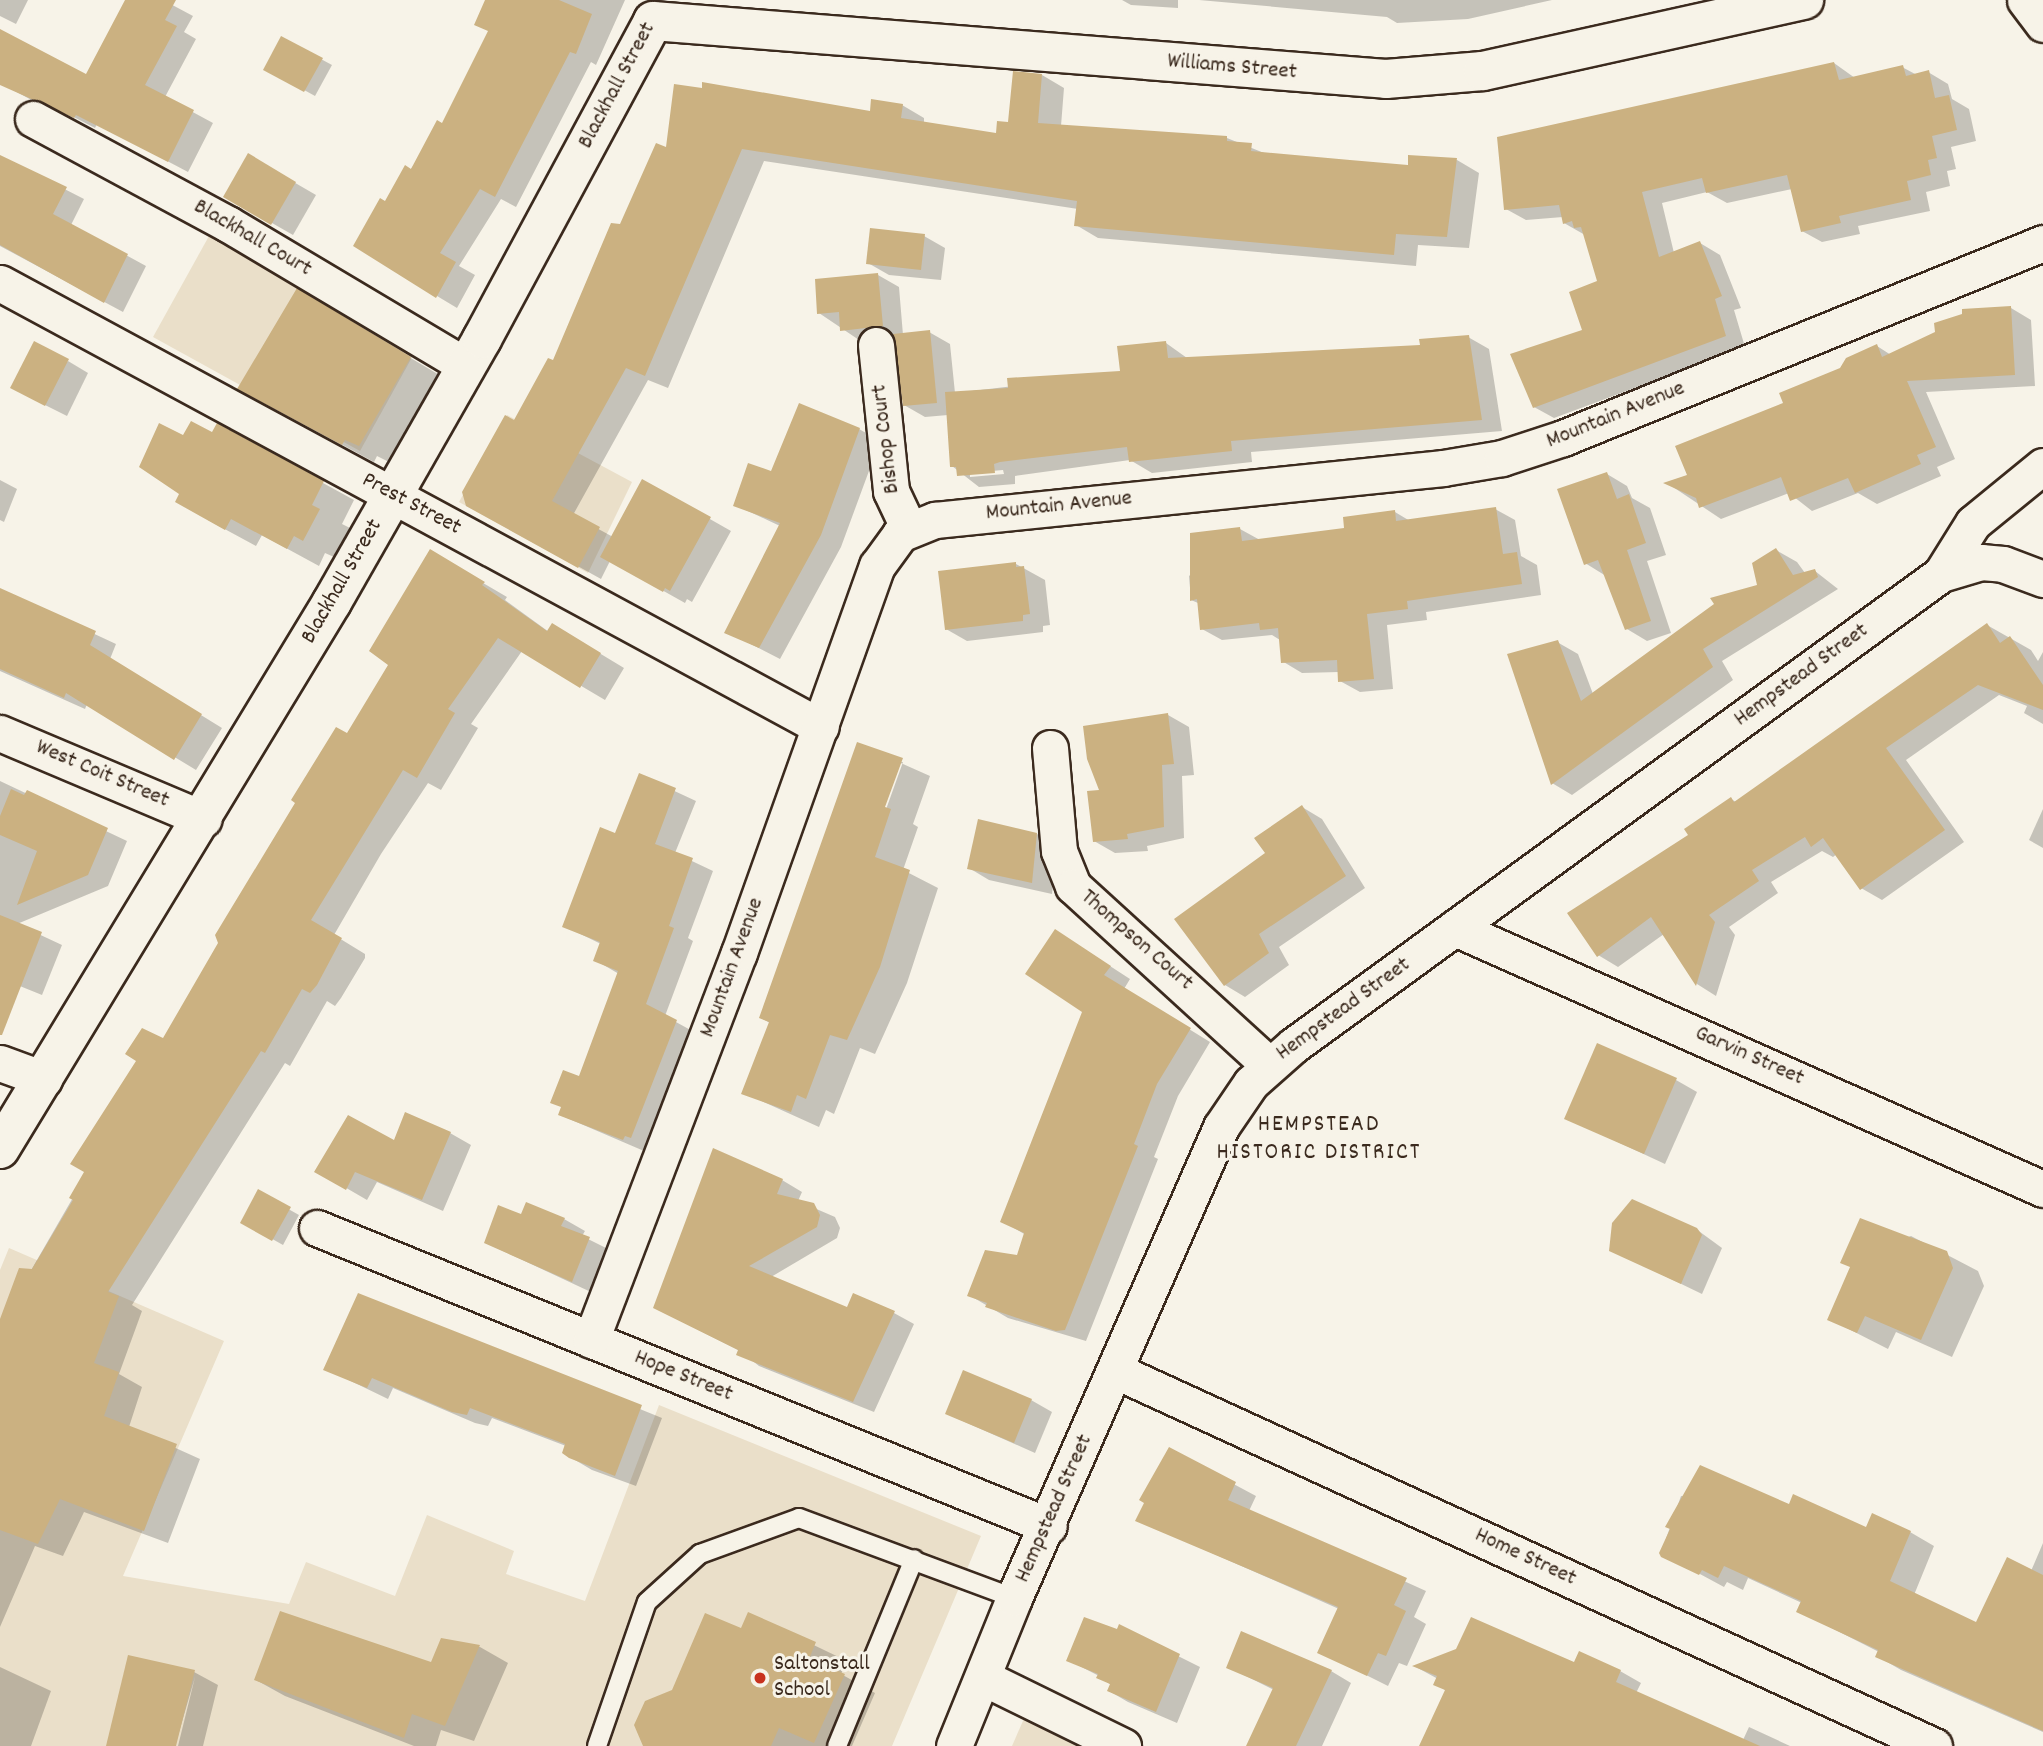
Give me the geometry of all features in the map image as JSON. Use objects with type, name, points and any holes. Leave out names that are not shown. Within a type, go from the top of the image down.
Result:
[{"type":"street","name":"Williams Street","points":[[658,10],[1386,79],[1483,71],[1804,0]]},
{"type":"street","points":[[2025,0],[2043,24]]},
{"type":"street","name":"Blackhall Street","points":[[0,1149],[204,819],[393,496],[658,10]]},
{"type":"street","name":"Blackhall Court","points":[[33,119],[228,224],[466,366]]},
{"type":"street","name":"Mountain Avenue","points":[[591,1340],[821,727],[877,566],[890,543],[909,529],[935,520],[1443,468],[1502,458],[1563,438],[2043,243]]},
{"type":"street","name":"Prest Street","points":[[0,283],[821,727]]},
{"type":"street","name":"Bishop Court","points":[[876,345],[891,491],[909,529]]},
{"type":"street","points":[[1941,574],[1973,523],[2043,466]]},
{"type":"street","name":"Hempstead Street","points":[[954,1746],[984,1678],[1014,1598],[1049,1526],[1221,1127],[1269,1065],[1941,574],[1981,562],[2003,564],[2043,579]]},
{"type":"street","name":"West Coit Street","points":[[0,733],[204,819]]},
{"type":"street","name":"Thompson Court","points":[[1050,748],[1059,850],[1073,886],[1269,1065]]},
{"type":"street","name":"Garvin Street","points":[[1455,928],[2043,1189]]},
{"type":"street","points":[[0,1063],[44,1079]]},
{"type":"street","name":"Hope Street","points":[[317,1228],[1049,1526]]},
{"type":"street","name":"Home Street","points":[[1116,1370],[1934,1746]]},
{"type":"street","points":[[984,1678],[1123,1746]]},
{"type":"lane","points":[[597,1746],[647,1602],[700,1554],[799,1518],[1014,1598]]},
{"type":"lane","points":[[837,1746],[914,1559]]},
{"type":"shaded area","points":[[209,236],[415,352],[360,451],[153,337]]},
{"type":"shaded area","points":[[507,415],[632,482],[588,573],[459,502]]},
{"type":"shaded area","points":[[9,1248],[224,1341],[123,1576],[289,1604],[306,1562],[395,1596],[427,1515],[514,1551],[506,1574],[585,1601],[659,1405],[981,1536],[892,1746],[0,1746],[0,1270]]},
{"type":"shaded area","points":[[1026,1714],[1090,1746],[1012,1746]]},
{"type":"building","points":[[125,0],[176,0],[165,20],[177,26],[145,85],[194,110],[168,162],[76,115],[74,118],[0,85],[0,29],[86,74]]},
{"type":"building","points":[[485,0],[559,0],[592,14],[576,54],[570,52],[495,197],[480,189],[440,253],[456,262],[436,298],[353,246],[380,198],[385,201],[405,165],[411,169],[437,120],[442,123],[488,31],[474,25]]},
{"type":"building","points":[[281,36],[323,58],[304,92],[263,70]]},
{"type":"building","points":[[1834,62],[1839,80],[1903,65],[1906,76],[1929,70],[1935,98],[1949,95],[1957,130],[1932,136],[1937,158],[1928,160],[1931,175],[1907,181],[1911,200],[1839,216],[1841,223],[1801,232],[1787,175],[1706,193],[1702,178],[1642,192],[1659,257],[1700,241],[1722,296],[1715,299],[1726,336],[1533,408],[1510,354],[1582,330],[1569,292],[1597,281],[1581,227],[1574,228],[1572,221],[1563,224],[1559,205],[1504,210],[1497,137]]},
{"type":"building","points":[[1013,71],[1042,74],[1038,123],[1227,136],[1227,141],[1252,143],[1251,151],[1408,165],[1408,155],[1457,158],[1447,237],[1396,234],[1394,255],[1074,226],[1077,201],[742,149],[645,376],[626,368],[552,501],[600,527],[578,568],[466,506],[462,492],[505,415],[514,420],[548,358],[553,360],[611,223],[620,224],[656,143],[666,147],[674,84],[702,88],[702,82],[870,111],[871,99],[903,104],[901,118],[996,133],[997,121],[1008,122]]},
{"type":"building","points":[[248,153],[296,182],[271,225],[223,197]]},
{"type":"building","points":[[0,155],[67,187],[53,214],[128,254],[104,303],[0,245]]},
{"type":"building","points":[[870,228],[925,234],[921,270],[866,264]]},
{"type":"building","points":[[878,273],[883,326],[840,331],[839,312],[817,314],[815,279]]},
{"type":"building","points":[[297,288],[411,357],[359,446],[345,440],[342,445],[237,389]]},
{"type":"building","points":[[2011,306],[2015,375],[1907,381],[1936,447],[1917,455],[1921,464],[1855,493],[1848,478],[1790,501],[1781,477],[1699,508],[1696,498],[1663,483],[1687,475],[1675,446],[1783,403],[1779,393],[1840,368],[1846,358],[1877,344],[1882,357],[1935,332],[1934,323],[1962,314],[1962,309]]},
{"type":"building","points":[[930,330],[937,403],[903,406],[893,334]]},
{"type":"building","points":[[1469,335],[1482,420],[1231,441],[1232,451],[1129,462],[1127,447],[1000,462],[994,464],[995,473],[957,476],[956,467],[950,467],[945,392],[1008,388],[1007,378],[1120,371],[1117,346],[1166,341],[1168,358],[1420,345],[1419,339]]},
{"type":"building","points":[[34,341],[69,359],[45,406],[10,388]]},
{"type":"building","points":[[799,403],[860,428],[821,535],[759,648],[724,633],[780,523],[733,506],[748,463],[771,471]]},
{"type":"building","points":[[191,421],[212,432],[217,423],[324,481],[312,505],[320,509],[303,541],[294,536],[287,549],[231,519],[225,530],[175,502],[179,494],[139,467],[159,423],[183,435]]},
{"type":"building","points":[[1607,472],[1617,499],[1629,494],[1646,543],[1627,550],[1651,621],[1625,630],[1598,560],[1584,565],[1557,489]]},
{"type":"building","points":[[642,479],[711,517],[670,591],[665,588],[663,592],[600,557]]},
{"type":"building","points":[[1496,507],[1503,554],[1517,552],[1522,584],[1407,601],[1408,609],[1367,614],[1374,679],[1338,682],[1337,660],[1281,663],[1278,628],[1260,630],[1259,623],[1200,630],[1197,599],[1190,601],[1190,533],[1240,527],[1242,541],[1344,528],[1343,517],[1395,510],[1396,521]]},
{"type":"building","points":[[1776,548],[1793,575],[1815,569],[1818,577],[1703,649],[1713,667],[1551,785],[1507,654],[1558,640],[1581,701],[1714,604],[1710,598],[1757,585],[1752,563]]},
{"type":"building","points":[[430,549],[485,582],[482,585],[547,631],[552,623],[601,653],[580,688],[498,638],[448,709],[455,713],[417,778],[403,770],[311,920],[342,938],[317,985],[310,993],[302,989],[265,1053],[261,1051],[108,1292],[119,1296],[94,1363],[119,1372],[104,1416],[177,1444],[144,1531],[60,1499],[38,1544],[0,1530],[0,1319],[19,1268],[32,1269],[73,1200],[69,1198],[84,1172],[70,1164],[136,1061],[125,1054],[142,1028],[163,1038],[218,943],[215,935],[295,803],[291,800],[336,727],[347,733],[388,665],[369,651]]},
{"type":"building","points":[[1016,562],[1016,567],[1024,566],[1030,614],[1023,615],[1023,621],[945,630],[938,571]]},
{"type":"building","points":[[0,588],[96,631],[90,645],[202,714],[174,760],[66,693],[64,698],[0,669]]},
{"type":"building","points":[[1987,623],[2000,643],[2010,636],[2043,685],[2043,710],[1978,685],[1886,748],[1945,830],[1860,890],[1823,838],[1811,847],[1805,837],[1752,870],[1759,881],[1709,915],[1715,922],[1696,986],[1651,917],[1597,957],[1567,913],[1688,835],[1684,829],[1731,797],[1734,802]]},
{"type":"building","points":[[1168,713],[1174,764],[1162,765],[1164,827],[1127,834],[1128,839],[1093,842],[1087,791],[1099,790],[1087,759],[1083,726]]},
{"type":"building","points":[[857,742],[903,758],[885,807],[891,809],[875,857],[910,870],[880,967],[847,1040],[830,1035],[806,1099],[797,1095],[791,1112],[741,1094],[769,1022],[759,1018]]},
{"type":"building","points":[[639,773],[676,788],[655,844],[693,858],[669,926],[674,928],[646,1004],[677,1020],[631,1138],[625,1136],[623,1140],[558,1115],[561,1107],[550,1103],[563,1070],[579,1076],[618,971],[593,961],[600,942],[562,927],[600,827],[615,833]]},
{"type":"building","points":[[11,789],[24,795],[27,790],[108,828],[88,875],[17,905],[37,851],[0,835],[0,816]]},
{"type":"building","points":[[1302,805],[1346,876],[1259,934],[1269,953],[1224,986],[1174,919],[1265,853],[1254,838]]},
{"type":"building","points":[[978,819],[1037,833],[1032,883],[967,869]]},
{"type":"building","points":[[0,915],[42,932],[2,1035],[0,1035]]},
{"type":"building","points":[[1055,929],[1111,966],[1104,975],[1191,1028],[1157,1084],[1134,1144],[1138,1146],[1065,1330],[1056,1331],[985,1307],[987,1303],[967,1296],[985,1250],[1017,1255],[1024,1233],[1000,1222],[1082,1012],[1025,974]]},
{"type":"building","points":[[1597,1043],[1677,1078],[1644,1154],[1564,1119]]},
{"type":"building","points":[[405,1112],[451,1132],[422,1200],[355,1172],[346,1190],[314,1172],[348,1115],[394,1140]]},
{"type":"building","points":[[713,1148],[783,1179],[777,1194],[814,1203],[820,1215],[817,1227],[749,1266],[847,1307],[853,1293],[895,1311],[853,1402],[736,1355],[738,1350],[653,1308]]},
{"type":"building","points":[[258,1189],[291,1207],[272,1241],[240,1223]]},
{"type":"building","points":[[1632,1199],[1697,1228],[1702,1235],[1681,1284],[1609,1251],[1612,1223]]},
{"type":"building","points":[[526,1202],[565,1218],[561,1226],[590,1237],[572,1282],[484,1243],[498,1205],[521,1214]]},
{"type":"building","points":[[1860,1218],[1947,1251],[1953,1268],[1921,1340],[1865,1316],[1857,1333],[1827,1320],[1850,1267],[1840,1263]]},
{"type":"building","points":[[358,1293],[642,1405],[615,1476],[569,1458],[562,1453],[565,1444],[470,1408],[467,1415],[452,1412],[372,1378],[367,1388],[323,1370]]},
{"type":"building","points":[[963,1370],[1032,1399],[1014,1443],[945,1414]]},
{"type":"building","points":[[1169,1447],[1236,1482],[1228,1500],[1407,1578],[1394,1605],[1406,1611],[1386,1656],[1378,1653],[1367,1676],[1317,1653],[1338,1607],[1135,1521],[1144,1503],[1139,1500]]},
{"type":"building","points":[[1700,1465],[1789,1504],[1793,1494],[1866,1527],[1872,1513],[1911,1531],[1890,1581],[1976,1622],[2007,1557],[2043,1575],[2043,1731],[1875,1657],[1878,1650],[1796,1612],[1801,1601],[1724,1566],[1718,1578],[1702,1570],[1699,1575],[1661,1557],[1659,1553],[1670,1529],[1665,1527]]},
{"type":"building","points":[[280,1611],[431,1662],[441,1638],[480,1645],[445,1726],[412,1714],[404,1738],[254,1680]]},
{"type":"building","name":"Saltonstall School","points":[[748,1612],[816,1642],[809,1659],[845,1674],[814,1743],[779,1728],[771,1746],[643,1746],[634,1725],[645,1701],[672,1690],[705,1613],[741,1628]]},
{"type":"building","points":[[1084,1617],[1117,1629],[1119,1624],[1180,1654],[1156,1712],[1107,1691],[1110,1684],[1096,1678],[1098,1674],[1066,1661]]},
{"type":"building","points":[[1471,1617],[1574,1662],[1579,1651],[1621,1670],[1616,1682],[1760,1746],[1419,1746],[1445,1690],[1433,1685],[1437,1676],[1412,1666],[1456,1649]]},
{"type":"building","points":[[1241,1631],[1332,1670],[1296,1746],[1246,1746],[1273,1688],[1226,1668]]},
{"type":"building","points":[[128,1655],[195,1670],[176,1746],[106,1746]]},
{"type":"place","name":"Saltonstall School","points":[[760,1678]]},
{"type":"district","name":"HEMPSTEAD HISTORIC DISTRICT","points":[[1319,1140]]}]
